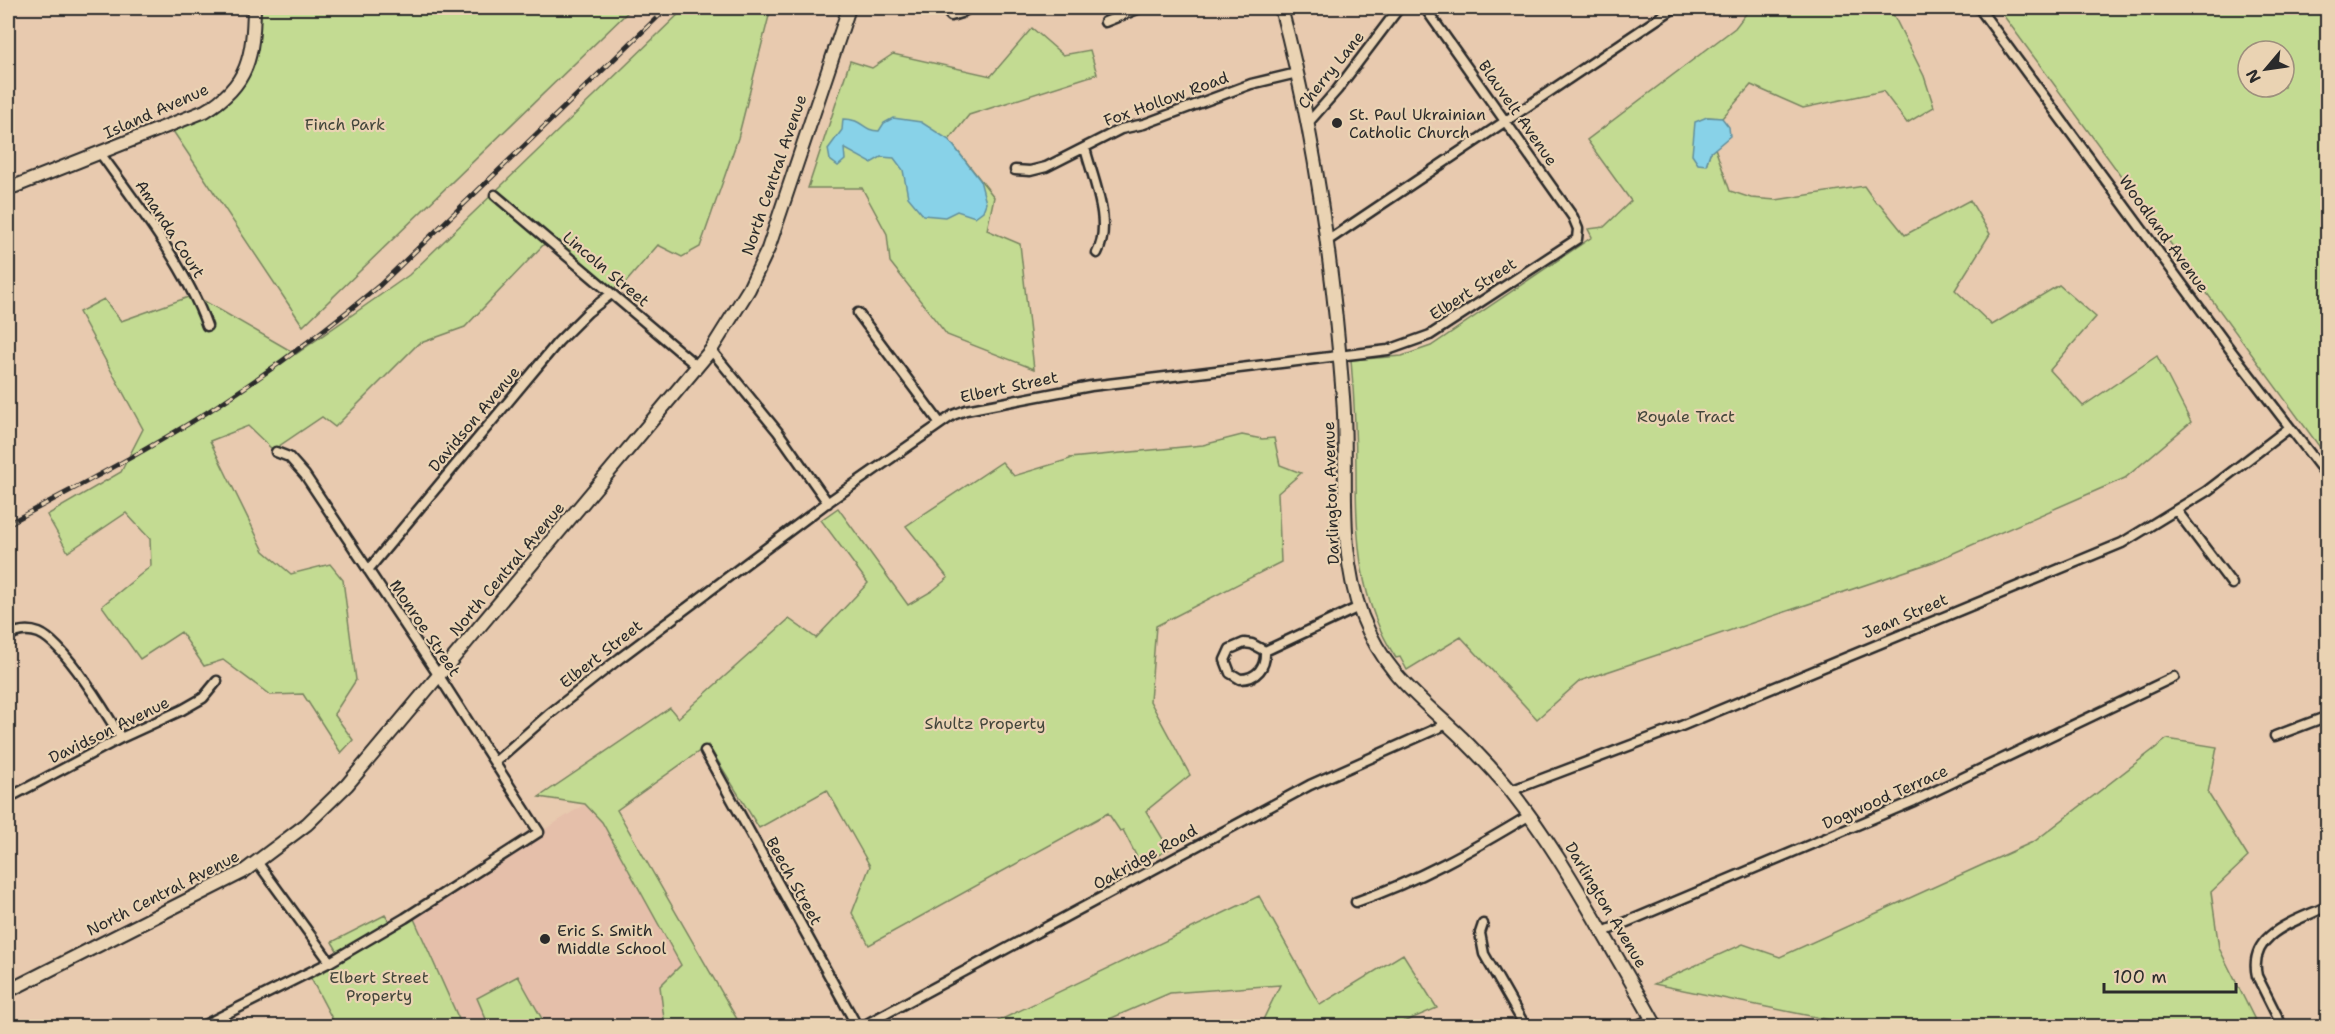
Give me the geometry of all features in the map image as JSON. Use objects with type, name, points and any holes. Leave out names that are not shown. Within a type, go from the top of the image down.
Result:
[{"type":"main road","name":"Island Avenue","points":[[8,189],[205,111],[227,96],[237,84],[249,61],[252,49],[254,8]]},
{"type":"main road","name":"North Central Avenue","points":[[8,991],[243,872],[329,805],[711,350],[749,289],[768,249],[849,8]]},
{"type":"main road","name":"Darlington Avenue","points":[[1281,8],[1308,123],[1327,241],[1340,357],[1346,452],[1346,525],[1349,562],[1359,607],[1374,641],[1393,670],[1416,697],[1487,764],[1530,815],[1562,862],[1633,982],[1654,1023]]},
{"type":"street","points":[[945,8],[951,16],[969,8]]},
{"type":"street","points":[[1105,22],[1140,8]]},
{"type":"street","name":"Cherry Lane","points":[[1308,123],[1337,90],[1399,8]]},
{"type":"street","name":"Blauvelt Avenue","points":[[1425,8],[1573,217],[1578,229],[1577,239]]},
{"type":"street","points":[[1327,241],[1674,8]]},
{"type":"street","name":"Woodland Avenue","points":[[1978,8],[2289,428],[2328,477]]},
{"type":"street","name":"Fox Hollow Road","points":[[1015,170],[1030,171],[1046,167],[1121,129],[1144,124],[1251,84],[1297,73]]},
{"type":"street","points":[[1085,148],[1103,228],[1103,243],[1097,254]]},
{"type":"street","name":"Amanda Court","points":[[100,153],[198,299],[207,326]]},
{"type":"street","name":"Lincoln Street","points":[[495,195],[698,367]]},
{"type":"street","name":"Elbert Street","points":[[495,762],[584,686],[828,503],[940,423],[966,410],[1091,386],[1388,350],[1430,335],[1577,239]]},
{"type":"street","name":"Davidson Avenue","points":[[368,570],[558,342],[588,312],[611,294]]},
{"type":"street","points":[[858,313],[940,423]]},
{"type":"street","points":[[711,350],[778,432],[828,503]]},
{"type":"street","name":"Jean Street","points":[[1510,791],[1679,727],[2090,558],[2122,543],[2177,511],[2289,428]]},
{"type":"street","name":"Monroe Street","points":[[276,452],[289,457],[305,476],[439,676],[539,832],[405,918],[330,962]]},
{"type":"street","points":[[2177,511],[2232,584]]},
{"type":"street","points":[[1265,651],[1359,607]]},
{"type":"street","points":[[8,636],[30,631],[46,638],[95,695],[121,738]]},
{"type":"street","points":[[1252,644],[1265,651],[1264,665],[1254,676],[1240,679],[1230,673],[1225,660],[1227,653],[1235,646],[1252,644]]},
{"type":"street","name":"Dogwood Terrace","points":[[1602,932],[1904,806],[2174,677]]},
{"type":"street","name":"Davidson Avenue","points":[[8,798],[121,738],[203,698],[217,681]]},
{"type":"street","points":[[2275,736],[2328,716]]},
{"type":"street","name":"Oakridge Road","points":[[863,1026],[1310,785],[1447,724]]},
{"type":"street","name":"Beech Street","points":[[705,751],[857,1026]]},
{"type":"street","points":[[1356,902],[1426,873],[1471,851],[1530,815]]},
{"type":"street","points":[[202,1026],[330,962],[258,862]]},
{"type":"street","points":[[2282,1026],[2257,976],[2255,967],[2258,950],[2270,935],[2328,906]]},
{"type":"street","points":[[1483,924],[1480,933],[1484,954],[1525,1026]]},
{"type":"street","points":[[1635,1026],[1654,1023]]},
{"type":"shaded area","name":"Eric S. Smith Middle School","points":[[585,804],[602,822],[681,965],[668,1026],[462,1026],[412,913]]},
{"type":"green space","name":"Finch Park","points":[[251,8],[632,8],[303,326],[171,128],[208,110],[246,65]]},
{"type":"green space","points":[[685,8],[771,8],[738,138],[700,247],[682,257],[658,245],[621,288],[599,287],[546,242],[465,327],[418,344],[335,427],[322,417],[273,450],[248,426],[210,441],[264,551],[291,574],[330,564],[343,580],[356,680],[334,714],[353,740],[341,753],[303,694],[270,695],[223,660],[204,666],[181,632],[140,659],[102,606],[151,566],[150,539],[126,513],[68,552],[47,515],[121,472],[143,429],[79,312],[104,299],[121,321],[194,295],[296,354],[409,275]]},
{"type":"green space","name":"Royale Tract","points":[[1748,8],[1890,8],[1924,76],[1934,107],[1907,123],[1883,91],[1803,108],[1751,85],[1722,118],[1707,117],[1706,165],[1710,153],[1715,148],[1730,191],[1751,198],[1776,200],[1864,186],[1905,235],[1970,200],[1990,234],[1955,290],[1992,325],[2059,285],[2096,317],[2050,370],[2083,406],[2157,356],[2191,422],[2125,478],[1933,562],[1580,681],[1537,719],[1461,637],[1407,670],[1400,657],[1396,658],[1383,636],[1374,614],[1362,568],[1357,520],[1351,360],[1402,356],[1431,346],[1592,237],[1588,229],[1604,227],[1631,201],[1587,140],[1735,28],[1749,10]]},
{"type":"green space","points":[[1998,8],[2327,8],[2327,457]]},
{"type":"green space","points":[[1032,28],[1063,55],[1090,50],[1097,74],[969,115],[949,140],[994,197],[987,230],[1020,244],[1034,369],[947,335],[890,262],[887,234],[862,188],[808,188],[850,61],[872,68],[893,54],[991,76]]},
{"type":"green space","name":"Shultz Property","points":[[1242,435],[1262,439],[1274,438],[1280,465],[1301,473],[1278,493],[1281,562],[1156,626],[1150,701],[1190,775],[1146,811],[1169,849],[1141,865],[1123,830],[1120,831],[1108,813],[869,945],[852,913],[870,866],[827,790],[759,828],[708,745],[617,810],[741,1026],[651,1026],[664,1019],[660,986],[681,965],[602,822],[585,804],[539,797],[670,708],[678,718],[789,619],[816,638],[868,583],[821,520],[838,508],[908,605],[932,591],[948,578],[906,526],[1002,462],[1014,476],[1070,458],[1203,445]]},
{"type":"green space","points":[[2167,739],[2217,747],[2208,793],[2248,857],[2211,892],[2219,948],[2258,1026],[1847,1026],[1840,1022],[1654,984],[1743,944],[1780,957],[2035,841]]},
{"type":"green space","points":[[1259,896],[1320,1005],[1403,954],[1437,1008],[1394,1026],[1260,1026],[1280,985],[1170,993],[1093,1026],[1001,1026],[998,1021]]},
{"type":"green space","name":"Elbert Street Property","points":[[411,912],[462,1026],[336,1026],[306,969],[338,952],[332,942],[385,915],[390,923]]},
{"type":"green space","points":[[518,976],[546,1026],[489,1026],[477,998]]},
{"type":"water","points":[[1707,117],[1722,118],[1729,127],[1730,136],[1710,153],[1706,165],[1698,164],[1692,155],[1695,122]]},
{"type":"water","points":[[893,118],[921,122],[949,140],[980,180],[986,203],[983,211],[975,217],[957,211],[945,217],[923,215],[908,197],[903,170],[894,158],[881,157],[871,163],[844,148],[845,160],[838,166],[830,160],[828,149],[842,130],[843,119],[855,121],[869,129],[879,131],[884,123]]},
{"type":"railway","points":[[8,524],[200,417],[266,373],[343,315],[380,285],[667,8]]},
{"type":"place","name":"St. Paul Ukrainian Catholic Church","points":[[1337,123]]},
{"type":"place","name":"Eric S. Smith Middle School","points":[[545,939]]}]
